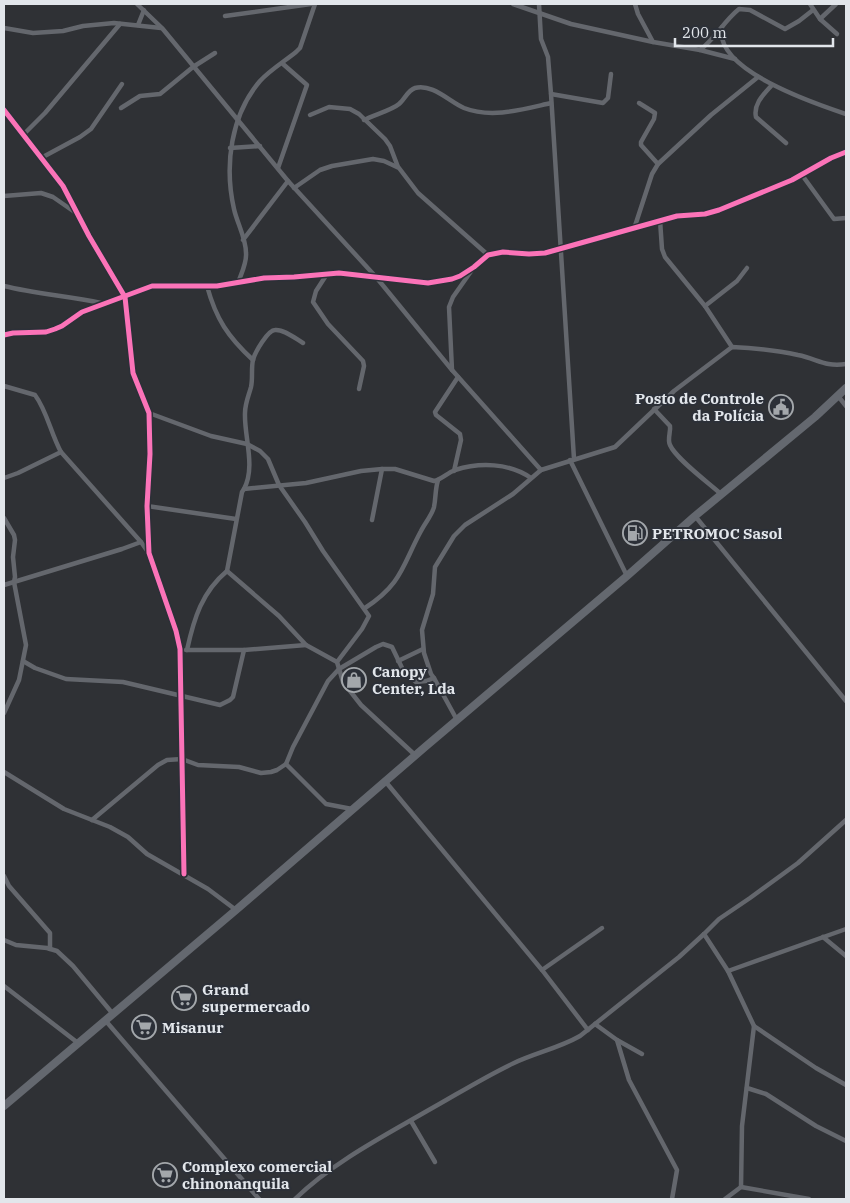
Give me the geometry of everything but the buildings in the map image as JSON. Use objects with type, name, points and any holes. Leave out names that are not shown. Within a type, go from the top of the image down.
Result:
[{"type":"main road","points":[[4,1106],[236,910],[695,516],[781,446],[846,388]]},
{"type":"street","points":[[137,4],[162,28],[294,188],[376,278],[458,377],[541,470]]},
{"type":"street","points":[[225,16],[311,4]]},
{"type":"street","points":[[238,283],[246,260],[246,253],[234,209],[229,169],[230,148],[238,119],[252,91],[262,79],[300,48],[316,4]]},
{"type":"street","points":[[513,4],[570,24],[700,50],[735,59]]},
{"type":"street","points":[[539,4],[540,39],[548,57],[551,94],[562,249],[572,459],[627,576]]},
{"type":"street","points":[[634,4],[653,42]]},
{"type":"street","points":[[810,4],[820,19],[837,34]]},
{"type":"street","points":[[820,19],[836,4]]},
{"type":"street","points":[[700,50],[712,39],[723,24],[745,6],[784,29],[799,21],[813,10]]},
{"type":"street","points":[[138,25],[143,8]]},
{"type":"street","points":[[4,28],[33,33],[91,25],[120,24],[162,28]]},
{"type":"street","points":[[23,135],[45,113],[120,24]]},
{"type":"street","points":[[723,24],[722,37],[735,59],[758,77],[802,98],[846,114]]},
{"type":"street","points":[[121,108],[140,96],[160,94],[215,53]]},
{"type":"street","points":[[278,168],[307,85],[282,64]]},
{"type":"street","points":[[551,94],[603,103],[608,98],[611,74]]},
{"type":"street","points":[[634,228],[652,174],[658,164],[711,115],[758,77]]},
{"type":"street","points":[[41,158],[80,138],[92,129],[122,84]]},
{"type":"street","points":[[772,85],[758,102],[755,113],[756,117],[786,143]]},
{"type":"street","points":[[364,120],[398,106],[408,93],[417,88],[426,88],[466,108],[478,111],[512,111],[551,104]]},
{"type":"street","points":[[639,103],[655,113],[641,145],[658,164]]},
{"type":"street","points":[[310,115],[329,107],[350,109],[364,120],[385,139],[399,168],[418,193],[488,255]]},
{"type":"street","points":[[4,110],[63,186],[125,297],[133,373],[149,413],[148,552]]},
{"type":"street","points":[[230,148],[260,146]]},
{"type":"street","points":[[4,335],[46,332],[56,329],[82,312],[152,286],[207,286],[264,278],[340,273],[428,283],[452,279],[474,267],[488,255],[504,252],[545,253],[660,220],[677,216],[705,214],[719,210],[802,175],[831,158],[846,152]]},
{"type":"street","points":[[294,188],[320,170],[346,163],[373,160],[384,161],[399,168]]},
{"type":"street","points":[[802,175],[834,219],[846,218]]},
{"type":"street","points":[[244,240],[288,181]]},
{"type":"street","points":[[4,196],[40,193],[52,197],[77,213]]},
{"type":"street","points":[[660,220],[662,249],[665,257],[705,306],[732,347]]},
{"type":"street","points":[[452,370],[451,302],[474,267]]},
{"type":"street","points":[[705,306],[737,281],[748,268]]},
{"type":"street","points":[[327,274],[316,291],[313,302],[328,324],[363,361],[364,366],[359,389]]},
{"type":"street","points":[[4,286],[70,296],[102,304]]},
{"type":"street","points":[[207,286],[212,306],[220,323],[235,344],[253,360]]},
{"type":"street","points":[[188,650],[199,610],[206,594],[227,571],[242,492],[248,478],[249,467],[244,412],[251,385],[253,360],[270,332],[275,330],[303,343]]},
{"type":"street","points":[[457,720],[431,674],[423,649],[422,630],[433,594],[435,567],[454,536],[464,525],[513,494],[541,470],[615,447],[674,391],[732,347],[763,349],[798,355],[834,366],[846,364]]},
{"type":"street","points":[[454,471],[461,440],[460,434],[436,416],[435,412],[458,377]]},
{"type":"street","points":[[4,386],[35,395],[62,452],[148,552],[176,631],[180,649],[184,874]]},
{"type":"street","points":[[838,396],[846,406]]},
{"type":"street","points":[[654,409],[670,426],[669,444],[671,447],[683,461],[721,494]]},
{"type":"street","points":[[149,413],[211,436],[247,444],[260,451],[268,459],[279,485],[305,522],[322,551],[369,616],[362,629],[337,662]]},
{"type":"street","points":[[4,478],[62,452]]},
{"type":"street","points":[[244,489],[306,483],[361,471],[382,469],[395,470],[428,480],[438,480],[454,471],[478,466],[501,465],[531,478]]},
{"type":"street","points":[[372,520],[382,469]]},
{"type":"street","points":[[365,608],[382,596],[398,578],[433,509],[438,480]]},
{"type":"street","points":[[147,506],[236,520]]},
{"type":"street","points":[[695,516],[846,701]]},
{"type":"street","points":[[4,518],[15,540],[13,557],[16,577],[14,582],[26,639],[23,661],[16,687],[4,712]]},
{"type":"street","points":[[4,585],[141,542]]},
{"type":"street","points":[[227,571],[279,616],[306,645],[337,662],[343,682],[361,704],[415,755]]},
{"type":"street","points":[[92,820],[163,762],[182,759],[198,765],[239,767],[267,773],[277,770],[286,764],[293,747],[328,682],[339,669],[368,650],[382,644],[392,647],[403,670],[416,682],[426,682],[434,678]]},
{"type":"street","points":[[180,649],[244,650],[306,645]]},
{"type":"street","points":[[398,661],[423,649]]},
{"type":"street","points":[[23,661],[35,668],[66,679],[113,681],[220,705],[230,700],[244,650]]},
{"type":"street","points":[[286,764],[326,804],[352,810]]},
{"type":"street","points":[[4,772],[64,809],[110,827],[128,838],[147,854],[208,889],[236,910]]},
{"type":"street","points":[[385,781],[542,970],[588,1030]]},
{"type":"street","points":[[295,1199],[306,1187],[382,1136],[513,1063],[580,1036],[679,957],[718,919],[798,863],[846,820]]},
{"type":"street","points":[[4,876],[14,892],[50,933],[50,948]]},
{"type":"street","points":[[542,970],[602,928]]},
{"type":"street","points":[[728,971],[846,929]]},
{"type":"street","points":[[704,934],[728,971],[754,1026],[816,1068],[846,1085]]},
{"type":"street","points":[[823,937],[846,956]]},
{"type":"street","points":[[4,940],[16,944],[50,948],[57,951],[113,1014]]},
{"type":"street","points":[[4,986],[78,1043]]},
{"type":"street","points":[[105,1020],[259,1199]]},
{"type":"street","points":[[595,1024],[617,1040],[642,1054]]},
{"type":"street","points":[[741,1187],[741,1142],[754,1026]]},
{"type":"street","points":[[617,1040],[629,1080],[677,1170],[672,1199]]},
{"type":"street","points":[[747,1088],[772,1098],[816,1126],[846,1141]]},
{"type":"street","points":[[411,1121],[435,1162]]},
{"type":"street","points":[[725,1199],[741,1187],[809,1199]]},
{"type":"cycle path","points":[[4,110],[63,186],[89,236],[125,297],[133,373],[149,413],[150,454],[147,506],[149,553],[176,631],[180,649],[184,874]]},
{"type":"cycle path","points":[[4,335],[46,332],[62,326],[82,312],[152,286],[217,286],[264,278],[339,273],[428,283],[452,279],[474,267],[488,255],[503,252],[545,253],[677,216],[705,214],[719,210],[792,180],[831,158],[846,152]]},
{"type":"place","name":"Posto de Controle da Polícia","points":[[781,407]]},
{"type":"place","name":"PETROMOC Sasol","points":[[635,533]]},
{"type":"place","name":"Canopy Center, Lda","points":[[354,680]]},
{"type":"place","name":"Grand supermercado","points":[[184,998]]},
{"type":"place","name":"Misanur","points":[[144,1027]]},
{"type":"place","name":"Complexo comercial chinonanquila","points":[[165,1175]]}]
